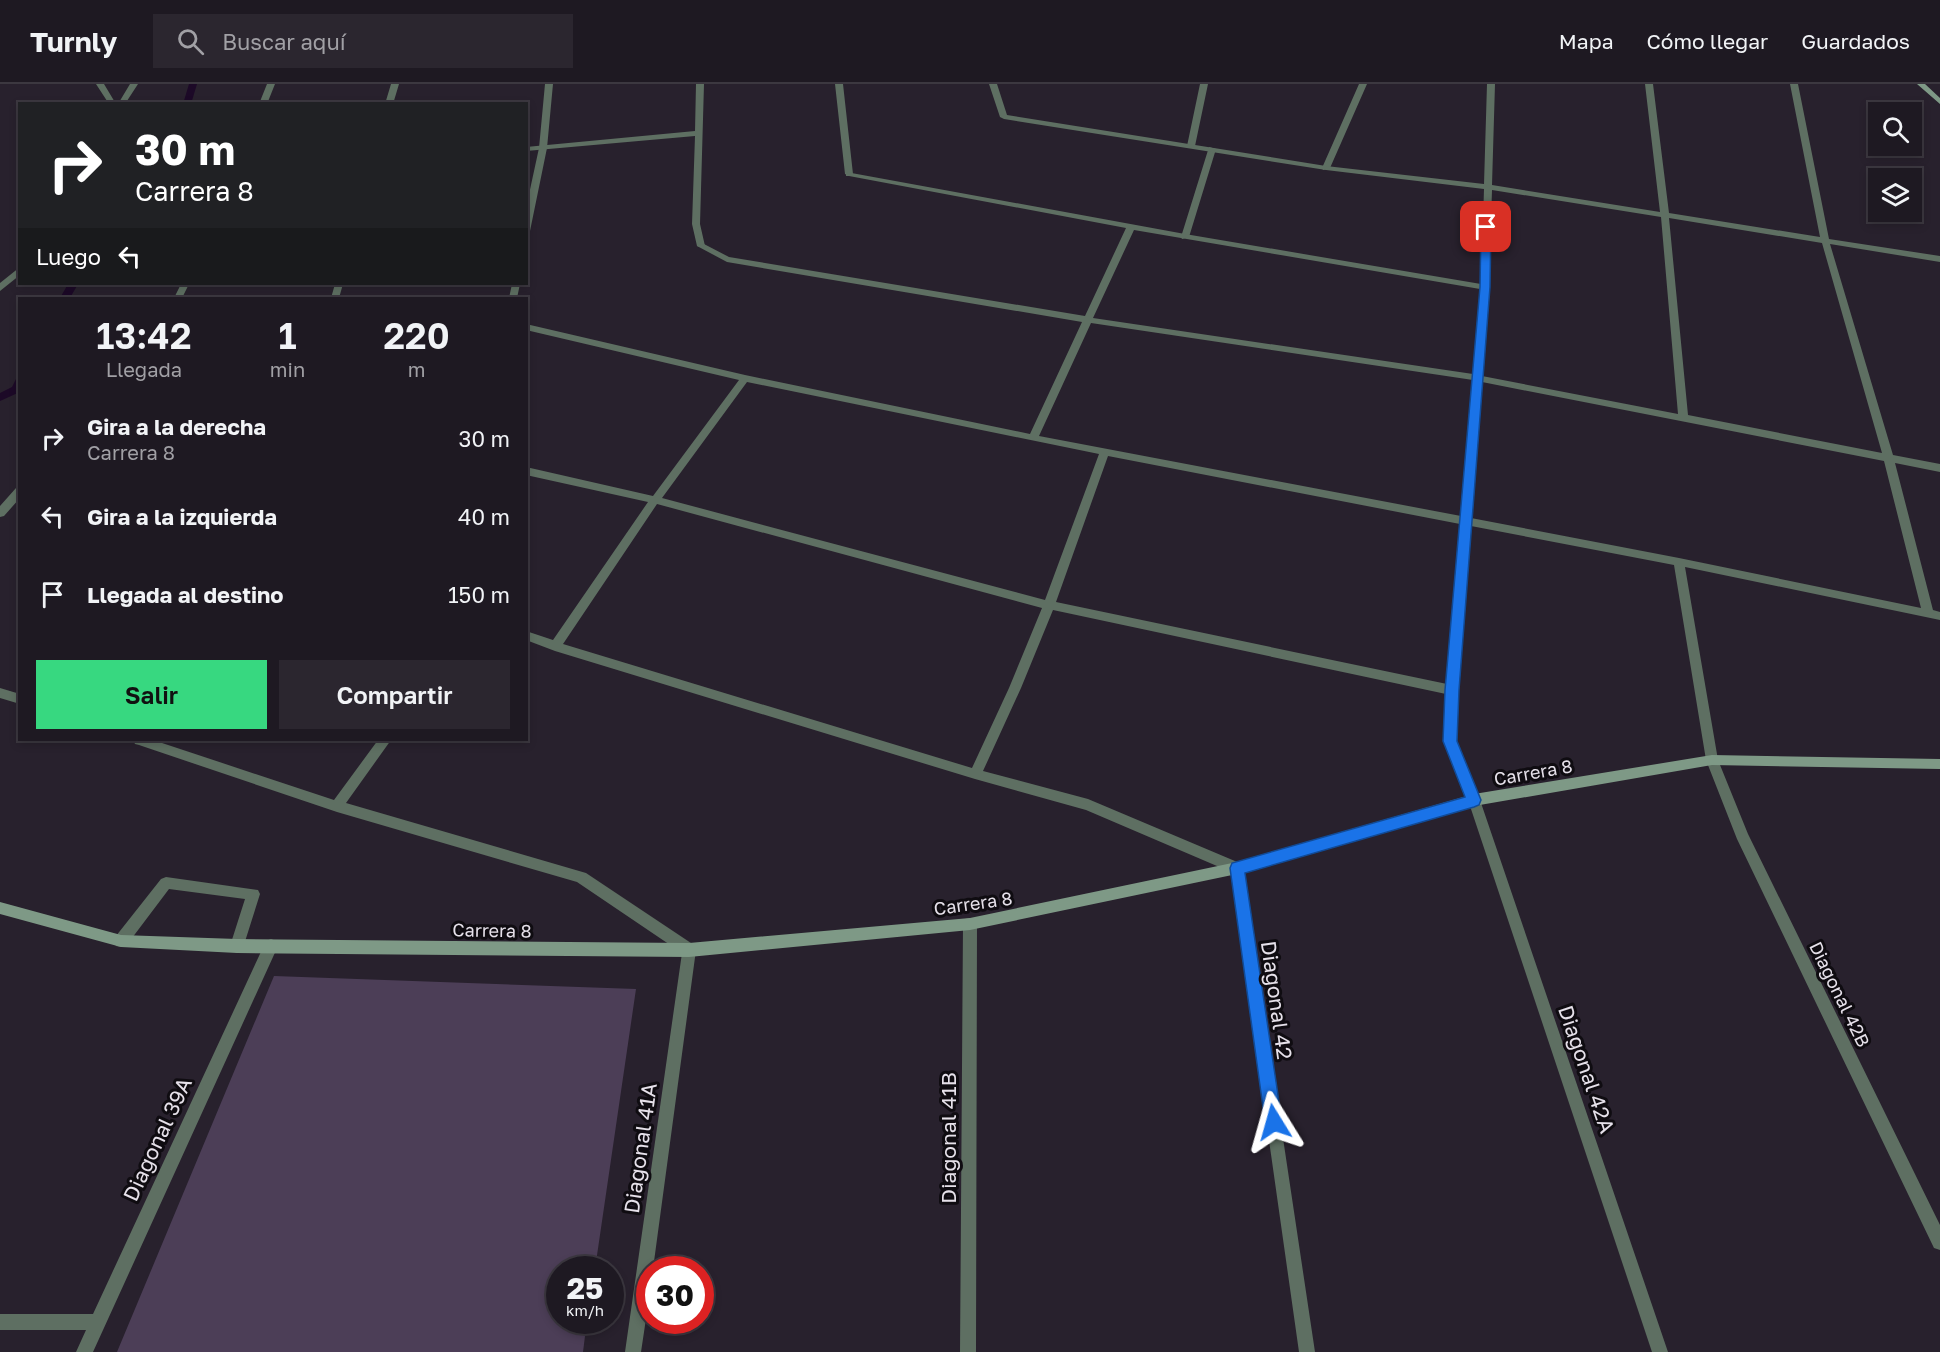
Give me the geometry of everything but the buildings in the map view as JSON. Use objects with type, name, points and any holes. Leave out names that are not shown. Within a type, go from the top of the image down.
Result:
[{"type":"street","points":[[100,84],[112,102]]},
{"type":"street","points":[[122,102],[134,84]]},
{"type":"street","points":[[264,102],[271,84]]},
{"type":"street","points":[[390,102],[395,84]]},
{"type":"street","points":[[528,221],[543,148],[549,84]]},
{"type":"street","points":[[700,84],[696,224],[701,246],[726,259],[1089,320],[1478,378],[1940,468]]},
{"type":"street","points":[[838,84],[849,174],[1185,237],[1485,287]]},
{"type":"street","points":[[993,84],[1004,117],[1326,168],[1487,187],[1940,259]]},
{"type":"street","points":[[1191,146],[1204,84]]},
{"type":"street","points":[[1326,168],[1363,84]]},
{"type":"street","name":"Diagonal 42A","points":[[1491,84],[1485,287],[1452,690],[1450,741],[1474,800],[1660,1352]]},
{"type":"street","points":[[1649,84],[1665,216],[1683,418]]},
{"type":"street","points":[[1794,84],[1825,240],[1888,457],[1928,613]]},
{"type":"street","points":[[1921,84],[1940,102]]},
{"type":"street","points":[[528,150],[700,133]]},
{"type":"street","points":[[1185,237],[1212,149]]},
{"type":"street","points":[[1033,438],[1131,227]]},
{"type":"street","points":[[0,288],[18,272]]},
{"type":"street","points":[[528,327],[745,378],[1104,453],[1679,562],[1940,616]]},
{"type":"street","points":[[555,646],[655,500],[745,378]]},
{"type":"street","points":[[975,774],[1015,688],[1049,605],[1104,453]]},
{"type":"street","points":[[528,471],[655,500],[1049,605],[1452,690]]},
{"type":"street","points":[[3,510],[18,493]]},
{"type":"street","points":[[3,510],[18,511]]},
{"type":"street","name":"Diagonal 42B","points":[[1679,562],[1712,760],[1742,835],[1940,1242]]},
{"type":"street","points":[[528,636],[555,646],[975,774],[1088,805],[1237,868]]},
{"type":"street","points":[[0,693],[18,698]]},
{"type":"street","points":[[142,741],[337,806],[580,877],[689,950]]},
{"type":"street","points":[[337,806],[384,741]]},
{"type":"street","name":"Carrera 8","points":[[0,908],[121,941],[237,946],[689,950],[970,924],[1237,868],[1474,800],[1712,760],[1940,764]]},
{"type":"street","name":"Diagonal 42","points":[[1237,868],[1307,1352]]},
{"type":"street","points":[[121,941],[166,883],[252,894],[237,946]]},
{"type":"street","name":"Diagonal 41B","points":[[968,1352],[970,924]]},
{"type":"street","name":"Diagonal 39A","points":[[84,1352],[271,946]]},
{"type":"street","name":"Diagonal 41A","points":[[633,1352],[689,950]]},
{"type":"street","points":[[0,1322],[97,1322]]},
{"type":"shaded area","points":[[274,976],[636,989],[597,1256],[546,1256],[546,1334],[585,1334],[583,1352],[117,1352]]},
{"type":"waterway","points":[[188,102],[193,84]]},
{"type":"waterway","points":[[66,297],[72,285]]},
{"type":"waterway","points":[[0,397],[16,389],[18,386]]},
{"type":"route","points":[[1274,1122],[1237,868],[1474,800],[1450,741],[1452,690],[1485,287],[1486,227]]}]
